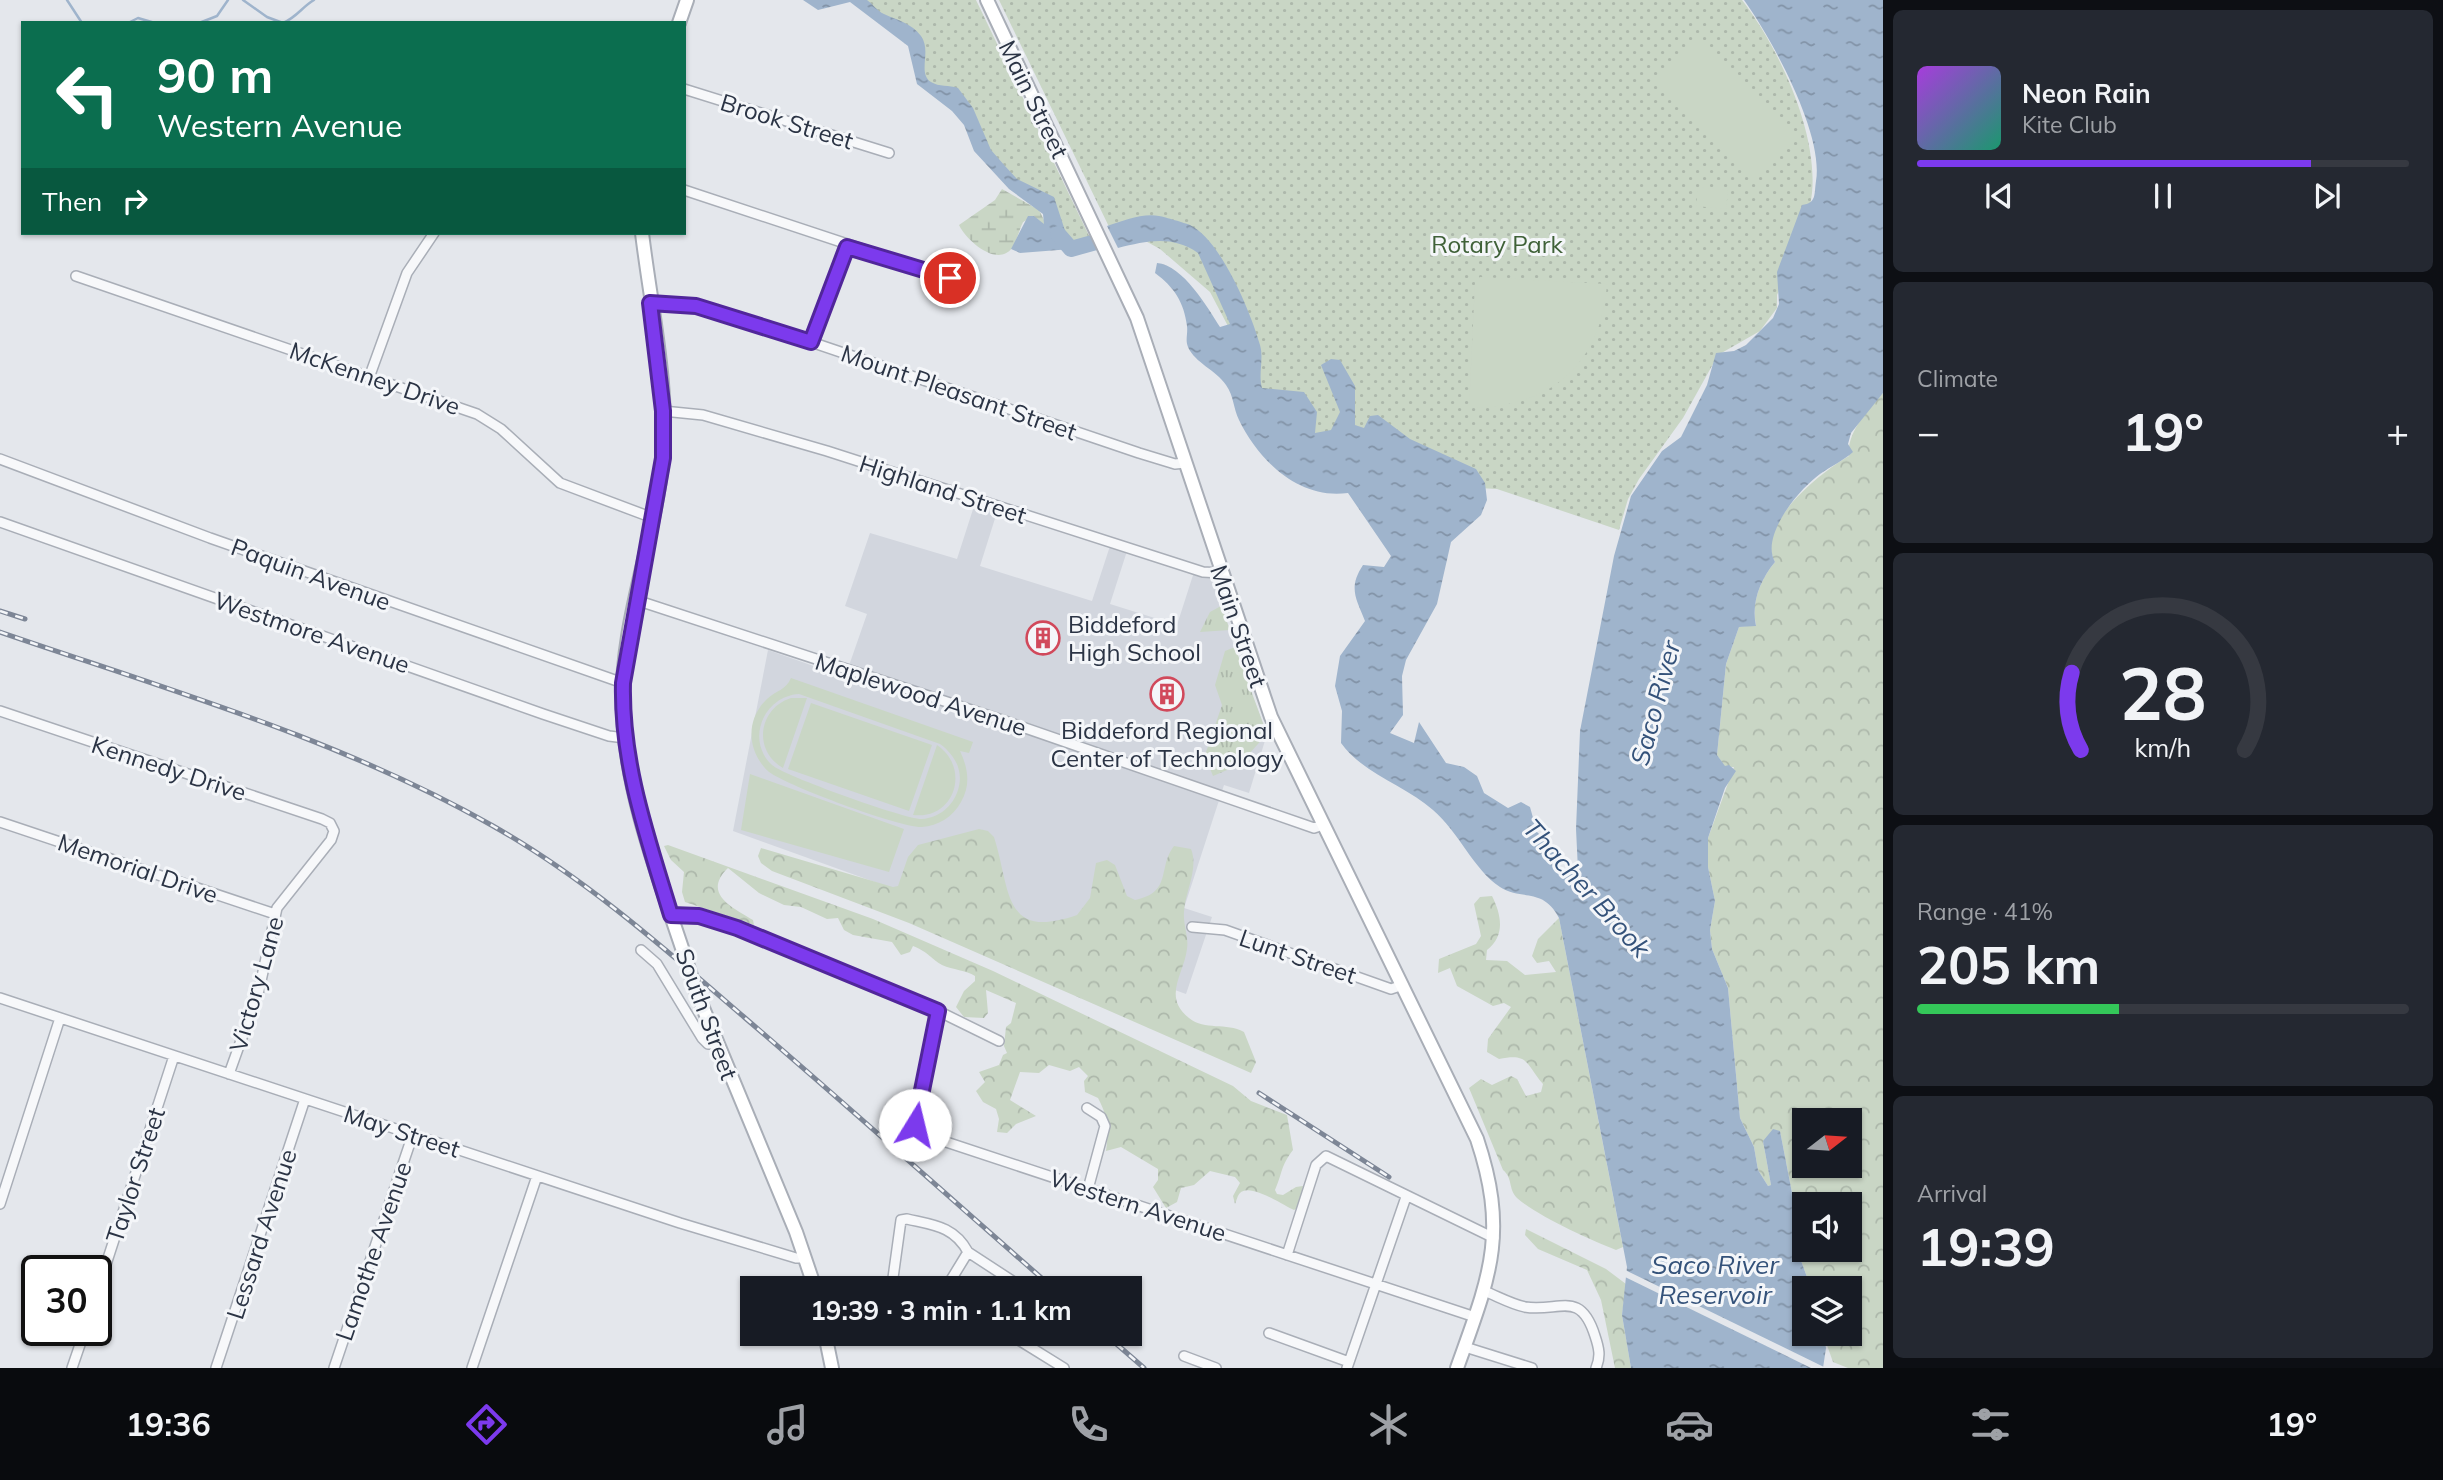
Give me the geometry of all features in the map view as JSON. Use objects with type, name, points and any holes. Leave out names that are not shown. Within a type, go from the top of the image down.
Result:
[{"type":"street","points":[[680,21],[687,0]]},
{"type":"street","name":"Main Street","points":[[986,0],[1128,295],[1271,717],[1473,1128],[1490,1188],[1493,1261],[1457,1368]]},
{"type":"street","name":"Brook Street","points":[[686,90],[890,153]]},
{"type":"street","points":[[686,192],[847,247],[950,278]]},
{"type":"street","points":[[370,375],[407,273],[433,235]]},
{"type":"street","name":"South Street","points":[[642,235],[663,411],[663,458],[623,683],[625,737],[646,832],[696,991],[715,1044],[811,1276]]},
{"type":"street","points":[[811,342],[847,247]]},
{"type":"street","name":"McKenney Drive","points":[[76,276],[477,414],[501,429],[559,483],[653,518]]},
{"type":"street","name":"Mount Pleasant Street","points":[[650,303],[696,306],[1139,453],[1175,464],[1185,463]]},
{"type":"street","name":"Highland Street","points":[[663,411],[696,413],[827,451],[1203,572],[1221,573]]},
{"type":"street","name":"Paquin Avenue","points":[[0,459],[209,538],[623,683]]},
{"type":"street","name":"Westmore Avenue","points":[[0,522],[555,718],[609,736],[625,737]]},
{"type":"street","name":"Maplewood Avenue","points":[[636,600],[1005,721],[1314,828],[1323,825]]},
{"type":"street","name":"Kennedy Drive","points":[[0,712],[322,819],[334,828]]},
{"type":"street","name":"Memorial Drive","points":[[0,822],[275,914]]},
{"type":"street","name":"Victory Lane","points":[[229,1074],[259,990],[275,914],[283,898],[331,840],[334,828]]},
{"type":"street","points":[[671,915],[699,916],[737,928],[938,1011],[999,1041]]},
{"type":"street","name":"Lunt Street","points":[[1192,927],[1225,930],[1391,989],[1403,985]]},
{"type":"street","points":[[641,950],[657,964],[702,1038],[708,1044],[715,1044]]},
{"type":"street","name":"May Street","points":[[0,998],[680,1223],[796,1258],[805,1258]]},
{"type":"street","name":"Western Avenue","points":[[938,1011],[915,1116],[919,1132],[1475,1317]]},
{"type":"street","points":[[0,1205],[60,1018]]},
{"type":"street","name":"Taylor Street","points":[[109,1255],[174,1056]]},
{"type":"street","name":"Lessard Avenue","points":[[216,1368],[305,1099]]},
{"type":"street","points":[[1087,1108],[1101,1116],[1105,1126],[1088,1189]]},
{"type":"street","name":"Lamothe Avenue","points":[[334,1368],[413,1134]]},
{"type":"street","points":[[1287,1255],[1316,1166],[1323,1156],[1334,1157],[1406,1197],[1494,1238]]},
{"type":"street","points":[[472,1368],[537,1176]]},
{"type":"street","points":[[1269,1333],[1348,1365],[1406,1197]]},
{"type":"street","points":[[893,1276],[901,1220],[947,1227],[968,1252],[1006,1276]]},
{"type":"street","points":[[953,1276],[968,1252]]},
{"type":"street","points":[[1484,1291],[1524,1307],[1567,1305],[1580,1309],[1589,1320],[1599,1348],[1596,1368]]},
{"type":"street","points":[[72,1368],[80,1346]]},
{"type":"street","points":[[827,1346],[832,1368]]},
{"type":"street","points":[[1028,1346],[1064,1368]]},
{"type":"street","points":[[1465,1347],[1532,1368]]},
{"type":"street","points":[[1184,1356],[1216,1368]]},
{"type":"shaded area","points":[[975,503],[998,509],[980,566],[1092,601],[1110,546],[1127,551],[1110,604],[1177,625],[1194,572],[1215,579],[1235,650],[1267,734],[1249,793],[1224,785],[1184,908],[1212,917],[1186,994],[733,831],[768,650],[845,677],[867,614],[845,606],[870,533],[957,559]]},
{"type":"green space","points":[[857,0],[976,0],[1092,242],[1083,239],[1081,244],[1070,247],[1052,219],[1006,175],[965,111],[926,85],[920,51]]},
{"type":"green space","name":"Rotary Park","points":[[999,0],[1742,0],[1782,66],[1802,118],[1812,169],[1812,193],[1807,219],[1777,295],[1777,308],[1760,331],[1718,355],[1683,418],[1639,479],[1628,499],[1619,530],[1497,489],[1405,484],[1278,421],[1210,292],[1160,249],[1129,232],[1113,235]]},
{"type":"green space","points":[[1699,38],[1797,136],[1753,180],[1655,82]]},
{"type":"green space","points":[[1698,187],[1728,190],[1726,209],[1696,206]]},
{"type":"green space","points":[[1002,189],[1039,210],[1045,222],[1044,225],[1034,216],[1023,222],[1012,248],[998,255],[982,250],[968,238],[959,225],[995,200]]},
{"type":"green space","points":[[1480,277],[1607,284],[1603,313],[1594,338],[1582,359],[1566,377],[1523,400],[1498,406],[1469,408],[1475,282]]},
{"type":"green space","points":[[1883,393],[1883,1368],[1848,1368],[1833,1362],[1827,1346],[1862,1346],[1862,1276],[1807,1276],[1802,1262],[1862,1262],[1862,1192],[1792,1193],[1780,1131],[1763,1141],[1771,1185],[1768,1186],[1758,1170],[1754,1147],[1740,1118],[1728,988],[1712,949],[1710,930],[1715,901],[1708,867],[1708,838],[1734,767],[1725,767],[1717,755],[1726,664],[1739,627],[1756,625],[1758,592],[1775,562],[1771,547],[1774,532],[1782,516],[1808,487],[1849,456],[1854,430]]},
{"type":"green space","points":[[1221,606],[1230,630],[1200,632],[1210,612]]},
{"type":"green space","points":[[1235,647],[1267,734],[1239,765],[1233,750],[1207,761],[1205,755],[1222,705],[1215,685],[1225,651]]},
{"type":"green space","points":[[791,678],[973,742],[969,753],[960,751],[965,764],[967,783],[958,807],[945,820],[934,825],[910,825],[844,805],[769,772],[756,755],[751,736],[752,726],[760,707]],"holes":[[[799,694],[940,744],[957,764],[960,783],[953,801],[945,810],[922,819],[871,805],[781,771],[764,755],[759,732],[762,721],[776,702]]]},
{"type":"green space","points":[[791,698],[807,698],[783,768],[767,751],[763,730],[772,711]]},
{"type":"green space","points":[[811,703],[932,745],[909,811],[788,769]]},
{"type":"green space","points":[[937,745],[954,766],[953,790],[948,801],[939,809],[927,814],[913,815]]},
{"type":"green space","points":[[1233,749],[1239,765],[1213,776],[1207,761]]},
{"type":"green space","points":[[750,774],[904,829],[889,872],[741,830]]},
{"type":"green space","points":[[979,829],[988,831],[994,837],[1014,906],[1022,916],[1035,921],[1053,921],[1077,915],[1090,898],[1096,863],[1107,860],[1115,865],[1127,896],[1135,900],[1147,896],[1160,885],[1174,846],[1191,849],[1193,872],[1184,912],[1187,949],[1177,985],[1177,1002],[1181,1010],[1195,1022],[1244,1032],[1256,1062],[1251,1073],[909,923],[772,871],[761,863],[758,856],[761,848],[893,887],[898,886],[908,857],[918,845]]},
{"type":"green space","points":[[668,845],[873,919],[993,971],[1233,1086],[1251,1101],[1287,1115],[1293,1150],[1275,1190],[1277,1194],[1283,1195],[1303,1186],[1299,1207],[1294,1210],[1251,1190],[1240,1193],[1235,1204],[1233,1196],[1240,1183],[1235,1177],[1210,1171],[1194,1185],[1181,1188],[1177,1202],[1166,1208],[1153,1187],[1158,1180],[1158,1169],[1121,1147],[1106,1151],[1106,1117],[1098,1098],[1085,1092],[1084,1081],[1088,1076],[1079,1067],[1070,1071],[1049,1065],[1039,1073],[1020,1072],[1010,1100],[1036,1116],[1016,1124],[1007,1133],[997,1132],[999,1119],[996,1109],[983,1102],[976,1091],[985,1082],[979,1072],[999,1065],[1003,1055],[1007,1053],[1004,1046],[1006,1027],[1011,1023],[1016,1003],[986,990],[988,1013],[984,1018],[964,1017],[956,1007],[964,991],[975,981],[975,976],[942,965],[913,946],[910,952],[901,955],[892,942],[853,935],[844,930],[838,918],[827,919],[801,907],[784,905],[759,893],[728,868],[718,885],[719,893],[730,905],[753,920],[754,925],[685,902],[682,892],[684,872],[671,860],[664,846]]},
{"type":"green space","points":[[1492,896],[1500,925],[1497,938],[1487,950],[1486,960],[1507,961],[1525,975],[1556,972],[1549,961],[1537,963],[1532,956],[1538,939],[1559,918],[1623,1247],[1616,1250],[1550,1220],[1517,1198],[1469,1088],[1481,1079],[1492,1085],[1511,1076],[1517,1079],[1526,1096],[1541,1092],[1543,1084],[1526,1061],[1516,1057],[1499,1059],[1487,1052],[1488,1039],[1511,1007],[1504,1003],[1493,1006],[1457,986],[1450,968],[1438,973],[1439,959],[1476,944],[1481,936],[1474,904],[1480,897]]},
{"type":"green space","points":[[1526,1229],[1606,1269],[1626,1284],[1622,1315],[1631,1368],[1615,1368],[1601,1300],[1587,1270],[1538,1249],[1525,1235]]},
{"type":"water","points":[[803,0],[867,0],[882,13],[913,28],[924,42],[927,78],[937,85],[958,88],[973,108],[991,150],[1005,166],[1017,179],[1054,197],[1071,249],[1020,253],[1011,249],[1028,216],[1034,216],[1044,224],[1043,214],[1009,189],[974,151],[964,125],[952,111],[917,84],[908,46],[850,2],[818,10]]},
{"type":"water","name":"Saco River Reservoir","points":[[1744,0],[1883,0],[1883,393],[1851,433],[1848,444],[1853,452],[1811,481],[1777,527],[1772,551],[1775,562],[1761,584],[1756,600],[1756,626],[1739,627],[1726,664],[1717,755],[1725,766],[1729,765],[1736,771],[1725,788],[1708,838],[1708,867],[1715,901],[1710,930],[1712,949],[1728,988],[1740,1118],[1754,1147],[1758,1170],[1768,1186],[1771,1185],[1763,1141],[1773,1129],[1780,1131],[1792,1193],[1792,1262],[1802,1262],[1807,1276],[1792,1276],[1792,1346],[1826,1348],[1823,1368],[1631,1368],[1622,1315],[1627,1267],[1559,918],[1553,908],[1539,898],[1508,891],[1491,880],[1433,810],[1360,763],[1341,743],[1342,711],[1335,686],[1340,656],[1365,621],[1355,593],[1356,580],[1363,565],[1384,567],[1391,556],[1348,493],[1330,494],[1297,484],[1269,463],[1247,435],[1226,385],[1191,353],[1187,344],[1186,317],[1181,302],[1168,284],[1155,273],[1157,263],[1176,271],[1194,289],[1220,327],[1230,324],[1198,253],[1179,244],[1159,241],[1118,248],[1107,226],[1153,215],[1190,225],[1202,233],[1223,261],[1250,315],[1261,350],[1262,388],[1304,392],[1317,412],[1315,433],[1331,430],[1340,412],[1321,365],[1331,359],[1340,360],[1355,386],[1355,425],[1364,428],[1370,416],[1378,415],[1410,439],[1476,469],[1485,483],[1487,500],[1481,515],[1451,542],[1437,604],[1406,660],[1402,676],[1403,715],[1390,733],[1414,743],[1419,722],[1446,763],[1464,767],[1477,776],[1484,793],[1508,808],[1521,802],[1530,807],[1537,832],[1553,847],[1563,874],[1573,874],[1578,870],[1576,829],[1580,731],[1614,556],[1631,496],[1662,451],[1681,437],[1707,385],[1716,353],[1734,351],[1746,345],[1773,318],[1779,304],[1777,272],[1802,205],[1810,202],[1815,194],[1816,161],[1804,113],[1781,62]]},
{"type":"pier","points":[[1623,1269],[1826,1368],[1811,1368],[1623,1276]]},
{"type":"waterway","name":"Thacher Brook","points":[[67,0],[81,21]]},
{"type":"waterway","name":"Thacher Brook","points":[[204,21],[217,16],[228,0]]},
{"type":"waterway","name":"Thacher Brook","points":[[243,0],[267,17],[278,21]]},
{"type":"waterway","name":"Thacher Brook","points":[[287,21],[314,0]]},
{"type":"waterway","name":"Thacher Brook","points":[[132,21],[138,18],[148,21]]},
{"type":"waterway","name":"Thacher Brook","points":[[1058,234],[1071,249],[1096,242]]},
{"type":"railway","points":[[0,611],[25,619]]},
{"type":"railway","points":[[0,632],[189,695],[314,741],[435,795],[527,846],[592,891],[684,965],[1039,1276]]},
{"type":"railway","points":[[1259,1093],[1389,1177]]},
{"type":"railway","points":[[1119,1346],[1144,1368]]},
{"type":"place","name":"Biddeford High School","points":[[1043,638]]},
{"type":"place","name":"Biddeford Regional Center of Technology","points":[[1167,694]]},
{"type":"route","points":[[915,1125],[938,1011],[737,928],[699,916],[671,915],[631,775],[626,750],[623,683],[627,646],[663,458],[663,411],[650,303],[696,306],[811,342],[847,247],[950,278]]},
{"type":"water label","name":"Saco River","points":[[1655,703]]}]
